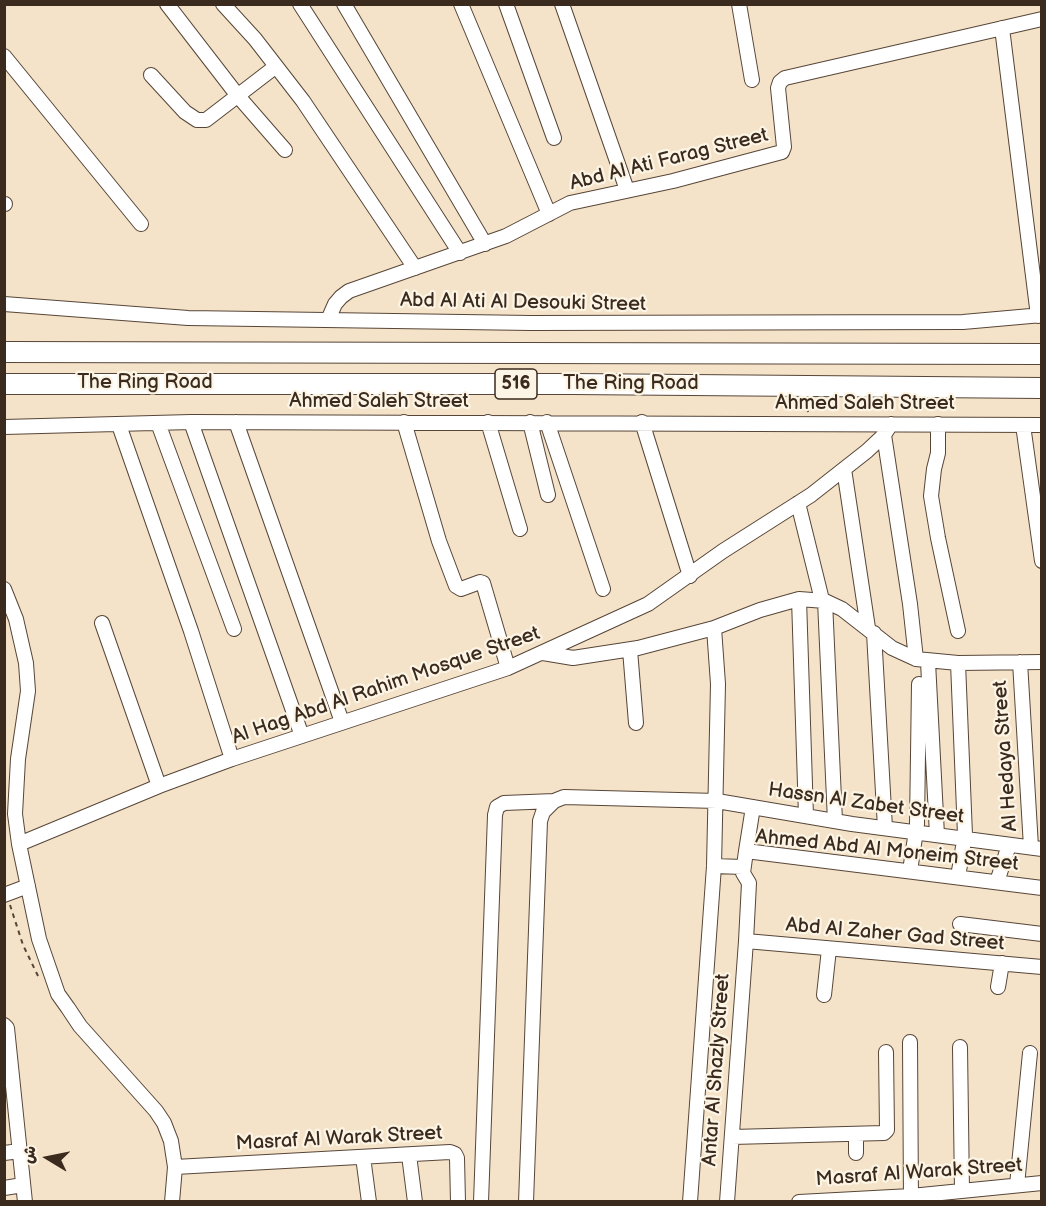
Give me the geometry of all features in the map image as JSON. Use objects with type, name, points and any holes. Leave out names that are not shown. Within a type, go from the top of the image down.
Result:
[{"type":"highway","name":"The Ring Road","points":[[4,352],[1034,354]]},
{"type":"highway","name":"The Ring Road","points":[[4,384],[573,384],[1034,388]]},
{"type":"street","points":[[166,4],[238,96],[285,150]]},
{"type":"street","points":[[224,4],[255,39],[303,101],[415,268]]},
{"type":"street","points":[[300,4],[460,253]]},
{"type":"street","points":[[344,4],[485,244]]},
{"type":"street","points":[[461,4],[549,214]]},
{"type":"street","points":[[506,4],[554,138]]},
{"type":"street","points":[[562,4],[627,190]]},
{"type":"street","points":[[739,4],[752,80]]},
{"type":"street","name":"Abd Al Ati Farag Street","points":[[328,320],[335,304],[349,291],[506,236],[570,203],[673,181],[782,152],[784,147],[778,88],[780,82],[785,78],[1041,19]]},
{"type":"street","points":[[1002,28],[1040,315]]},
{"type":"street","points":[[4,56],[141,224]]},
{"type":"street","points":[[151,75],[171,98],[197,120],[206,120],[275,67]]},
{"type":"street","name":"Abd Al Ati Al Desouki Street","points":[[6,302],[188,318],[531,323],[963,322],[1040,315]]},
{"type":"street","points":[[190,422],[302,736]]},
{"type":"street","name":"Ahmed Saleh Street","points":[[4,428],[190,422],[642,422],[887,429],[938,424],[1041,425]]},
{"type":"street","points":[[236,422],[342,722]]},
{"type":"street","points":[[404,422],[439,541],[456,586],[459,589],[483,583],[508,668]]},
{"type":"street","points":[[488,422],[520,529]]},
{"type":"street","points":[[530,422],[548,495]]},
{"type":"street","points":[[547,422],[603,589]]},
{"type":"street","points":[[642,422],[690,576]]},
{"type":"street","points":[[158,423],[234,628]]},
{"type":"street","points":[[938,424],[939,442],[932,496],[938,538],[958,631]]},
{"type":"street","points":[[119,425],[191,631],[232,759]]},
{"type":"street","points":[[1023,425],[1041,561]]},
{"type":"street","points":[[887,429],[908,593],[922,661],[937,835]]},
{"type":"street","name":"Al Hag Abd Al Rahim Mosque Street","points":[[19,844],[159,786],[232,759],[508,668],[648,604],[798,504],[867,452],[887,429]]},
{"type":"street","points":[[844,469],[871,631],[885,828]]},
{"type":"street","points":[[798,504],[823,600],[835,821]]},
{"type":"street","points":[[4,589],[15,619],[26,663],[28,692],[15,788],[15,814],[39,939],[58,994],[80,1026],[156,1111],[171,1141],[176,1167],[172,1202]]},
{"type":"street","points":[[799,599],[806,816]]},
{"type":"street","points":[[542,653],[573,658],[630,650],[714,628],[760,610],[799,599],[823,600],[842,609],[892,648],[922,661],[1041,662]]},
{"type":"street","points":[[102,623],[159,786]]},
{"type":"street","points":[[690,1202],[717,801],[718,684],[714,628]]},
{"type":"street","points":[[630,650],[636,723]]},
{"type":"street","name":"Al Hedaya Street","points":[[1020,662],[1036,848]]},
{"type":"street","points":[[958,663],[964,839],[958,877]]},
{"type":"street","points":[[910,871],[917,824],[919,684]]},
{"type":"street","name":"Hassn Al Zabet Street","points":[[481,1202],[497,807],[504,803],[554,801],[564,797],[717,801],[835,821],[1036,848]]},
{"type":"street","points":[[526,1202],[540,820],[543,812],[554,801]]},
{"type":"street","points":[[746,851],[753,807]]},
{"type":"street","points":[[997,882],[1009,845]]},
{"type":"street","name":"Ahmed Abd Al Moneim Street","points":[[746,941],[749,883],[743,873],[743,867],[746,851],[1041,888]]},
{"type":"street","points":[[714,866],[743,867]]},
{"type":"street","points":[[4,895],[28,886]]},
{"type":"street","points":[[960,924],[1041,934]]},
{"type":"street","name":"Abd Al Zaher Gad Street","points":[[746,941],[1041,967]]},
{"type":"street","name":"Antar Al Shazly Street","points":[[727,1202],[746,941]]},
{"type":"street","points":[[824,995],[829,949]]},
{"type":"street","points":[[998,987],[1002,963]]},
{"type":"street","points":[[4,1025],[7,1028],[25,1202]]},
{"type":"street","points":[[910,1042],[911,1199]]},
{"type":"street","points":[[960,1047],[962,1191]]},
{"type":"street","points":[[732,1137],[882,1134],[887,1130],[886,1052]]},
{"type":"street","points":[[1017,1185],[1030,1053]]},
{"type":"street","points":[[856,1134],[856,1153]]},
{"type":"street","points":[[4,1153],[20,1151]]},
{"type":"street","name":"Masraf Al Warak Street","points":[[176,1167],[450,1152],[457,1158],[458,1202]]},
{"type":"street","points":[[409,1155],[415,1202]]},
{"type":"street","points":[[363,1157],[369,1202]]},
{"type":"street","name":"Masraf Al Warak Street","points":[[799,1202],[911,1199],[1041,1181]]},
{"type":"street","points":[[4,1188],[23,1185]]}]
